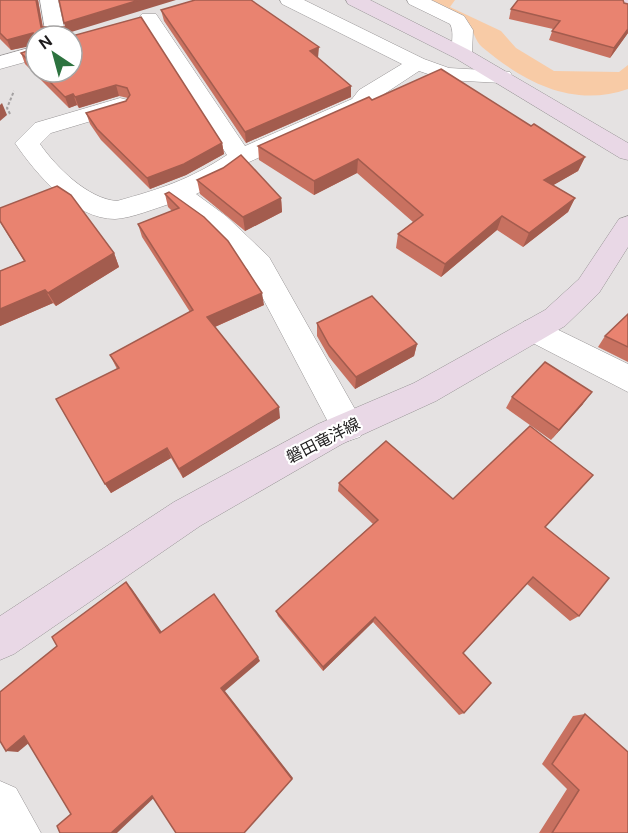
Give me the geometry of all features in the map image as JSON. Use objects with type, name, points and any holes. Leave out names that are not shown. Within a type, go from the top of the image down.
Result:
[{"type":"main road","points":[[355,0],[462,54],[628,153]]},
{"type":"main road","name":"磐田竜洋線","points":[[0,640],[187,514],[348,427],[425,392],[555,318],[589,286],[628,225]]},
{"type":"street","points":[[49,0],[54,24]]},
{"type":"street","points":[[289,0],[417,63],[446,74],[502,77]]},
{"type":"street","points":[[416,0],[457,20],[463,30],[462,54]]},
{"type":"street","points":[[127,24],[171,10]]},
{"type":"street","points":[[149,18],[240,157]]},
{"type":"street","points":[[0,63],[24,56]]},
{"type":"street","points":[[120,105],[43,128],[27,142],[40,162],[62,185],[103,209],[117,210],[177,193],[215,174],[240,157],[360,104],[367,95],[417,63]]},
{"type":"street","points":[[177,193],[217,222],[259,264],[348,427]]},
{"type":"street","points":[[534,330],[628,379]]},
{"type":"street","points":[[0,804],[17,833]]},
{"type":"path","points":[[17,84],[7,108],[20,132],[33,135]]},
{"type":"shaded area","points":[[412,0],[455,0],[450,7],[501,31],[516,48],[554,71],[619,72],[628,65],[628,89],[588,96],[551,89],[498,60],[480,45],[469,26],[463,21]]},
{"type":"building","points":[[0,0],[36,0],[40,24],[24,24],[24,35],[7,40],[0,33]]},
{"type":"building","points":[[59,0],[139,0],[64,23]]},
{"type":"building","points":[[195,0],[251,0],[319,47],[310,51],[351,86],[245,132],[161,10]]},
{"type":"building","points":[[518,0],[623,0],[628,4],[628,29],[614,48],[552,31],[560,21],[511,9]]},
{"type":"building","points":[[141,17],[222,143],[184,164],[147,178],[97,129],[86,113],[126,101],[130,95],[127,88],[116,85],[75,97],[73,94],[65,97],[52,84],[84,84],[84,33]]},
{"type":"building","points":[[441,69],[585,157],[544,180],[575,198],[529,233],[502,216],[445,264],[398,234],[423,215],[358,159],[314,181],[258,146],[369,97],[372,100]]},
{"type":"building","points":[[241,155],[281,198],[243,217],[197,180],[223,168]]},
{"type":"building","points":[[57,186],[71,195],[114,253],[48,293],[45,290],[0,309],[0,271],[25,261],[0,221],[0,208]]},
{"type":"building","points":[[169,192],[204,217],[228,241],[262,293],[207,317],[279,407],[179,469],[167,448],[105,484],[56,399],[119,368],[110,355],[193,310],[138,224],[179,208],[165,194]]},
{"type":"building","points":[[372,296],[417,344],[356,377],[329,345],[317,323]]},
{"type":"building","points":[[628,314],[628,347],[605,336]]},
{"type":"building","points":[[545,362],[592,392],[559,430],[512,397]]},
{"type":"building","points":[[530,426],[593,475],[545,527],[609,578],[579,616],[533,577],[463,653],[491,683],[464,713],[375,617],[323,667],[276,611],[378,520],[339,483],[386,441],[453,499]]},
{"type":"building","points":[[126,582],[160,633],[214,594],[258,657],[221,688],[292,779],[244,833],[176,833],[152,796],[111,833],[60,833],[57,826],[71,814],[24,736],[6,751],[0,741],[0,692],[57,646],[52,637]]},
{"type":"building","points":[[585,714],[628,752],[628,833],[552,833],[579,790],[552,764]]}]
